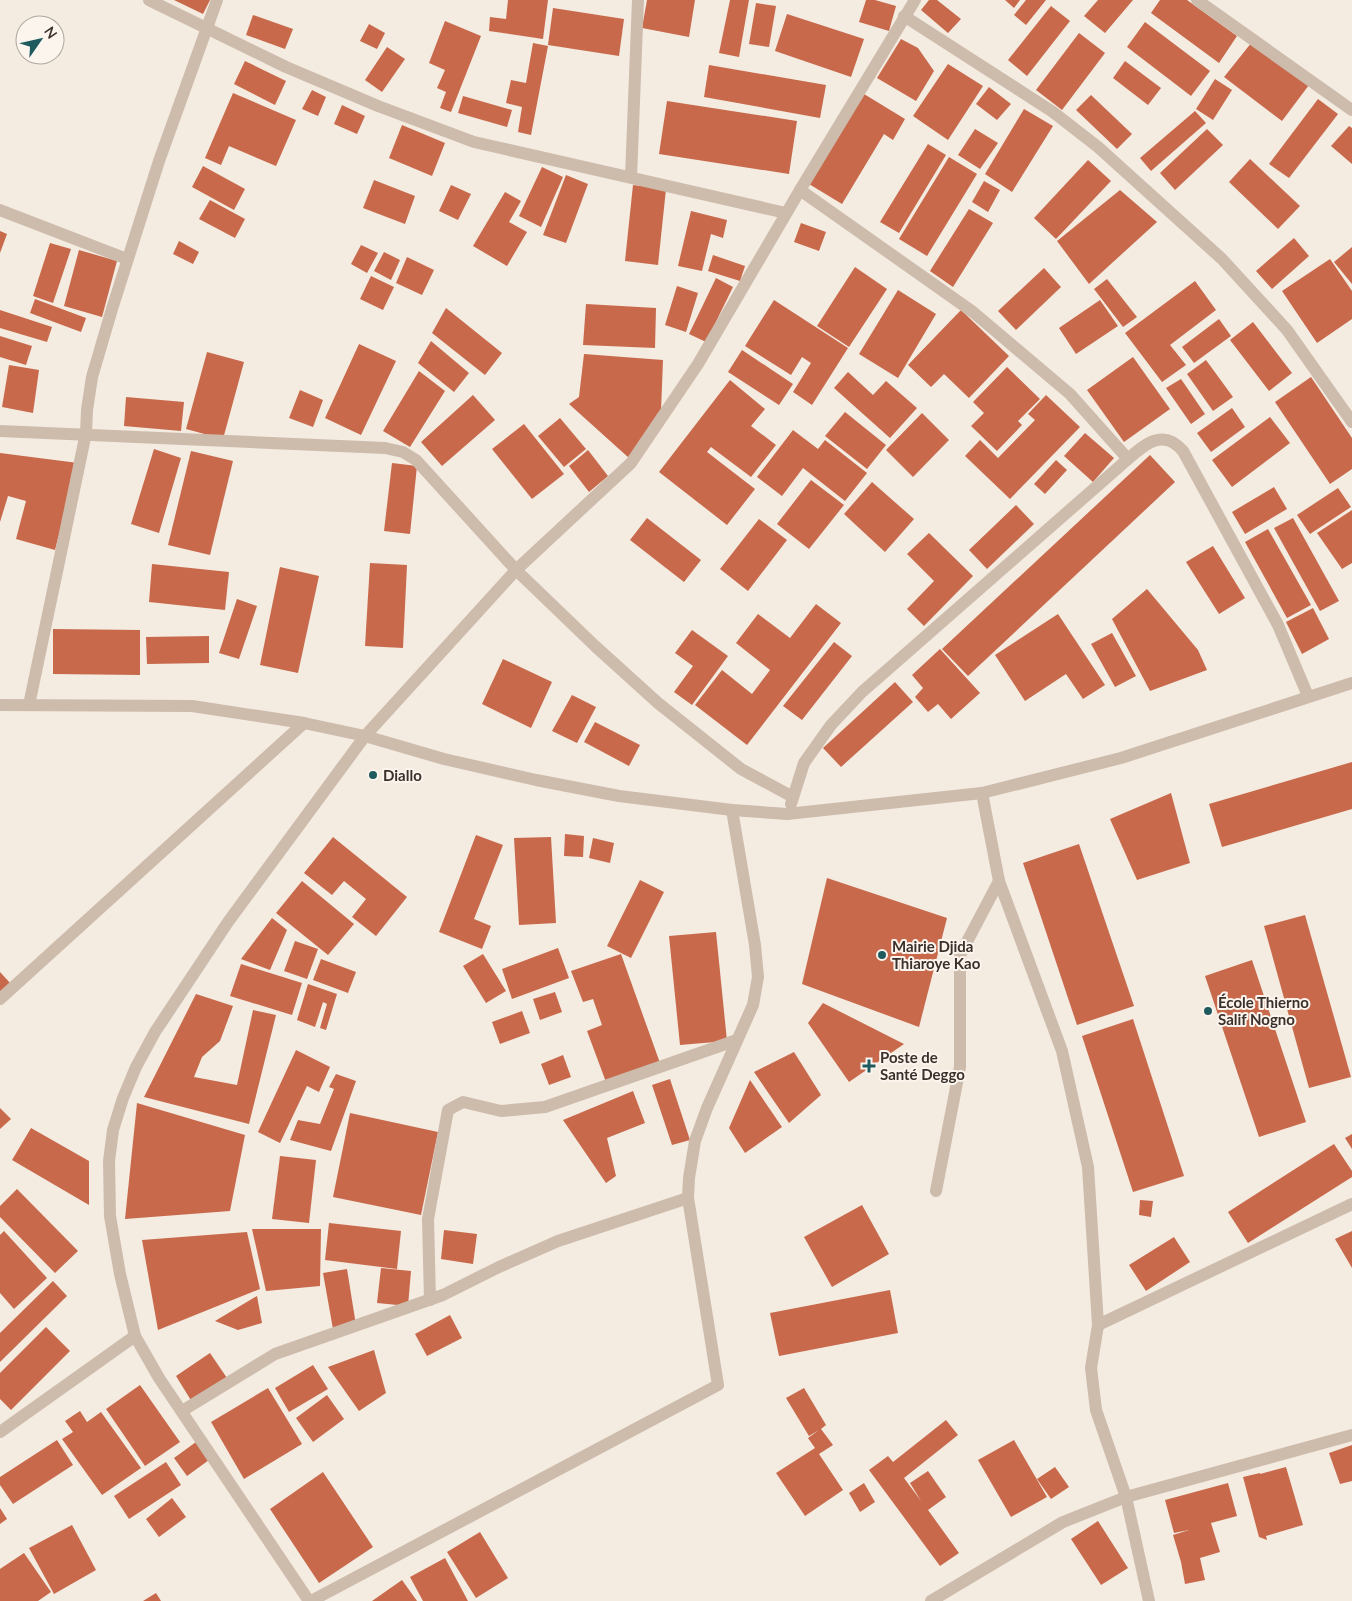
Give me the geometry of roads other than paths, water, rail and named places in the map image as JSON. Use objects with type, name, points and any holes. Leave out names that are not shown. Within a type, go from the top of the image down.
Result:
[{"type":"street","points":[[149,0],[286,67],[378,106],[474,142],[786,213]]},
{"type":"street","points":[[29,705],[86,434],[87,410],[92,377],[127,259],[159,161],[217,0]]},
{"type":"street","points":[[631,177],[638,0]]},
{"type":"street","points":[[732,810],[755,945],[758,977],[753,1005],[707,1108],[695,1141],[688,1198],[718,1385],[310,1601],[159,1378],[135,1336],[120,1274],[110,1216],[109,1161],[113,1130],[123,1098],[154,1032],[212,946],[365,736],[516,570],[631,463],[698,364],[914,0]]},
{"type":"street","points":[[1197,0],[1352,110]]},
{"type":"street","points":[[904,16],[1053,112],[1098,147],[1195,234],[1222,259],[1287,330],[1352,422]]},
{"type":"street","points":[[800,190],[973,312],[1070,394],[1128,459]]},
{"type":"street","points":[[0,210],[127,259]]},
{"type":"street","points":[[0,431],[278,445],[385,448],[403,452],[416,460],[516,570],[658,703],[741,769],[793,797]]},
{"type":"street","points":[[787,814],[804,763],[832,725],[862,692],[1128,459],[1148,442],[1154,440],[1167,440],[1179,446],[1183,452],[1278,625],[1308,696]]},
{"type":"street","points":[[0,705],[192,706],[304,723],[365,736],[444,759],[536,780],[619,796],[732,810],[787,814],[982,793],[1121,758],[1352,683]]},
{"type":"street","points":[[0,999],[304,723]]},
{"type":"street","points":[[982,793],[999,881],[1062,1051],[1088,1166],[1098,1325],[1091,1368],[1096,1410],[1126,1497],[1149,1601]]},
{"type":"street","points":[[936,1191],[960,1067],[960,954],[999,881]]},
{"type":"street","points":[[430,1300],[428,1218],[448,1110],[463,1102],[501,1111],[545,1107],[737,1040]]},
{"type":"street","points":[[182,1411],[275,1354],[444,1295],[499,1267],[558,1241],[688,1198]]},
{"type":"street","points":[[1098,1325],[1352,1204]]},
{"type":"street","points":[[0,1432],[135,1336]]},
{"type":"street","points":[[932,1601],[1063,1522],[1126,1497],[1352,1435]]},
{"type":"place","name":"Diallo","points":[[373,775]]},
{"type":"place","name":"Mairie Djida Thiaroye Kao","points":[[882,955]]},
{"type":"place","name":"École Thierno Salif Nogno","points":[[1208,1011]]},
{"type":"place","name":"Poste de Santé Deggo","points":[[869,1066]]}]
